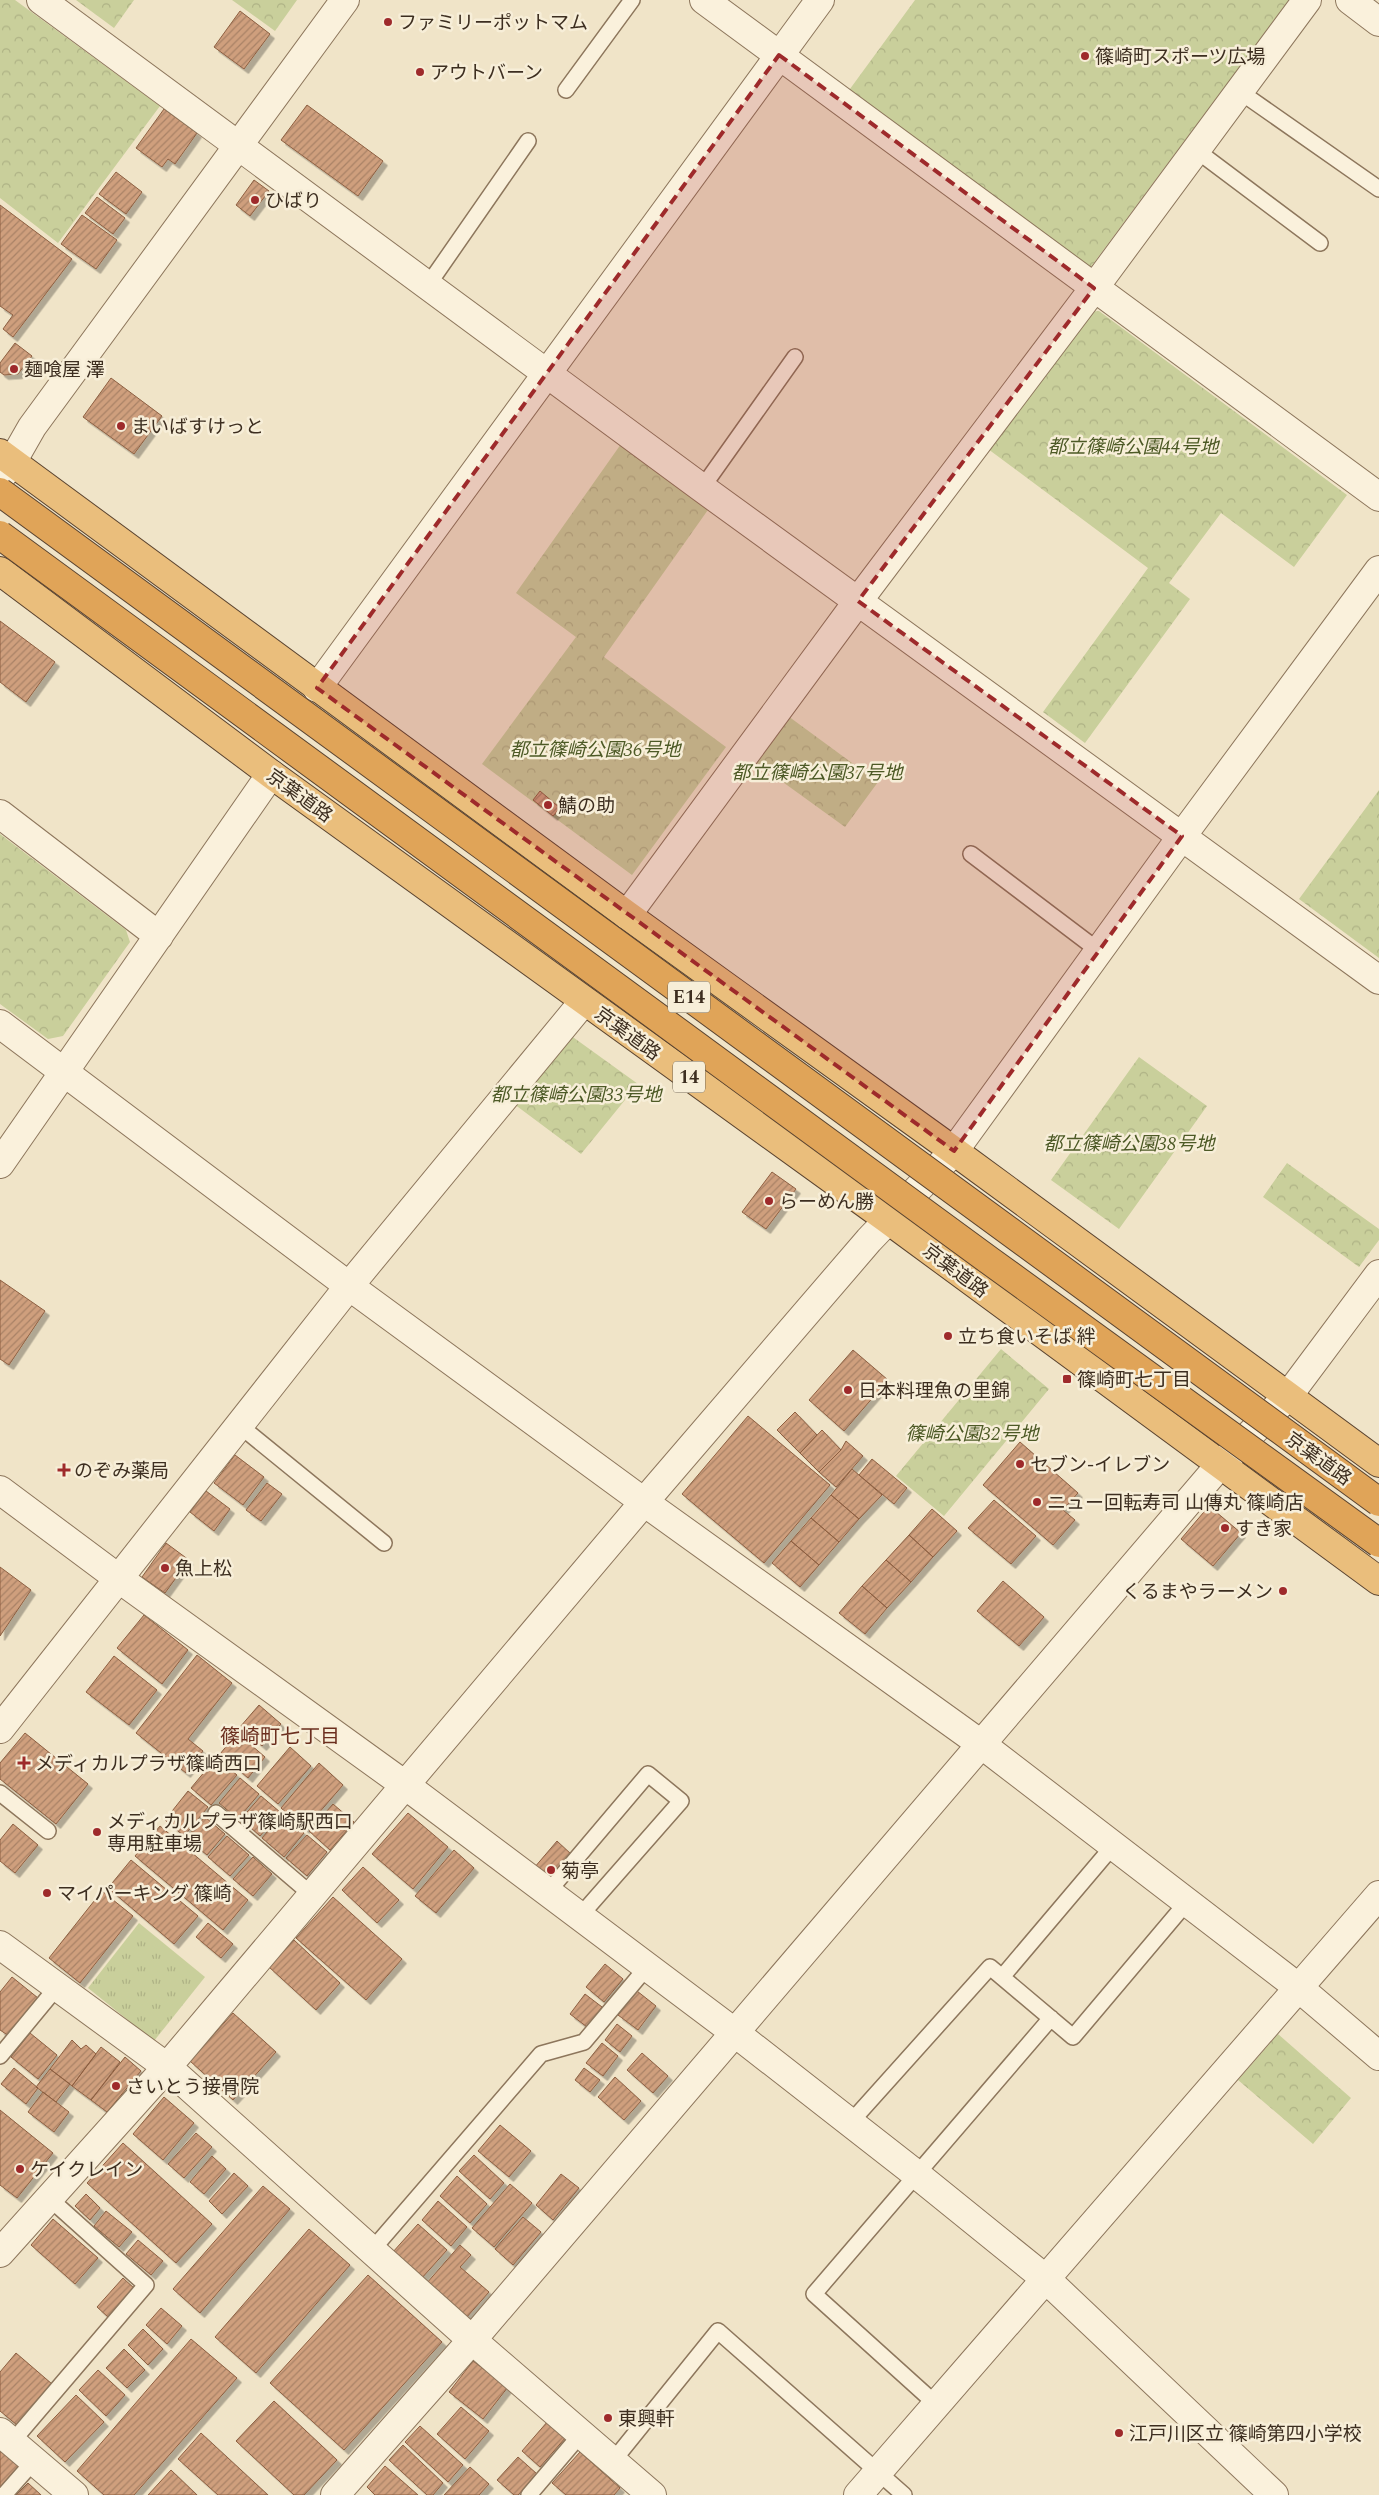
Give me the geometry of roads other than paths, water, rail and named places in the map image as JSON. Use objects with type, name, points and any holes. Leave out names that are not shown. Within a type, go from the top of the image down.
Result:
[{"type":"highway","name":"京葉道路","points":[[4,464],[317,688],[1379,1463]]},
{"type":"highway","name":"京葉道路","points":[[0,492],[1379,1502]]},
{"type":"highway","name":"京葉道路","points":[[0,535],[982,1255],[1379,1543]]},
{"type":"highway","name":"京葉道路","points":[[0,571],[271,774],[887,1219],[1219,1466],[1379,1581]]},
{"type":"street","points":[[41,0],[702,488],[1379,980]]},
{"type":"street","points":[[4,464],[345,0]]},
{"type":"street","points":[[704,0],[1379,497]]},
{"type":"street","points":[[317,688],[546,372],[820,0]]},
{"type":"street","points":[[627,915],[858,601],[1094,288],[1307,0]]},
{"type":"street","points":[[1350,0],[1379,22]]},
{"type":"street","points":[[0,2253],[167,2067],[644,1502],[887,1219],[954,1151],[1182,836],[1379,570]]},
{"type":"street","points":[[0,1164],[65,1074],[271,774]]},
{"type":"street","points":[[0,814],[159,936]]},
{"type":"street","points":[[0,1729],[349,1286],[584,1001]]},
{"type":"street","points":[[0,1024],[349,1286],[644,1502],[981,1744],[1299,1988],[1379,2056]]},
{"type":"street","points":[[338,2494],[472,2340],[1219,1466],[1288,1396],[1379,1274]]},
{"type":"street","points":[[0,1490],[118,1578],[405,1785],[734,2032],[916,2174],[1047,2280],[1274,2495]]},
{"type":"street","points":[[858,2495],[1047,2280],[1379,1895]]},
{"type":"street","points":[[0,1945],[167,2067],[472,2340],[613,2461],[638,2491]]},
{"type":"street","points":[[6,2437],[74,2495]]},
{"type":"lane","points":[[566,90],[632,0]]},
{"type":"lane","points":[[1239,91],[1379,189]]},
{"type":"lane","points":[[428,285],[528,141]]},
{"type":"lane","points":[[1196,150],[1320,243]]},
{"type":"lane","points":[[702,488],[795,357]]},
{"type":"lane","points":[[971,854],[1100,951]]},
{"type":"lane","points":[[238,1425],[384,1543]]},
{"type":"lane","points":[[548,1892],[648,1774],[681,1801],[580,1916]]},
{"type":"lane","points":[[0,1793],[48,1831]]},
{"type":"lane","points":[[216,1812],[312,1895]]},
{"type":"lane","points":[[1002,1978],[1113,1846]]},
{"type":"lane","points":[[850,2123],[990,1967],[1073,2037],[1187,1902]]},
{"type":"lane","points":[[372,2250],[541,2054],[584,2042],[647,1967]]},
{"type":"lane","points":[[0,2056],[56,1987]]},
{"type":"lane","points":[[937,2405],[814,2294],[1051,2018]]},
{"type":"lane","points":[[6,2437],[146,2285],[49,2198]]},
{"type":"lane","points":[[613,2461],[718,2331],[904,2495]]},
{"type":"lane","points":[[529,2495],[582,2434]]},
{"type":"lane","points":[[4,2495],[34,2461]]},
{"type":"place","name":"ファミリーポットマム","points":[[388,22]]},
{"type":"place","name":"篠崎町スポーツ広場","points":[[1085,56]]},
{"type":"place","name":"アウトバーン","points":[[420,72]]},
{"type":"place","name":"ひばり","points":[[255,200]]},
{"type":"place","name":"麺喰屋 澤","points":[[14,369]]},
{"type":"place","name":"まいばすけっと","points":[[121,426]]},
{"type":"place","name":"鯖の助","points":[[548,805]]},
{"type":"place","name":"らーめん勝","points":[[769,1201]]},
{"type":"place","name":"立ち食いそば 絆","points":[[948,1336]]},
{"type":"place","name":"篠崎町七丁目","points":[[1067,1379]]},
{"type":"place","name":"日本料理魚の里錦","points":[[848,1390]]},
{"type":"place","name":"セブン-イレブン","points":[[1020,1464]]},
{"type":"place","name":"のぞみ薬局","points":[[64,1470]]},
{"type":"place","name":"ニュー回転寿司 山傳丸 篠崎店","points":[[1037,1502]]},
{"type":"place","name":"すき家","points":[[1225,1528]]},
{"type":"place","name":"魚上松","points":[[165,1568]]},
{"type":"place","name":"くるまやラーメン","points":[[1283,1591]]},
{"type":"place","name":"メディカルプラザ篠崎西口","points":[[24,1763]]},
{"type":"place","name":"メディカルプラザ篠崎駅西口 専用駐車場","points":[[97,1832]]},
{"type":"place","name":"菊亭","points":[[551,1870]]},
{"type":"place","name":"マイパーキング 篠崎","points":[[47,1893]]},
{"type":"place","name":"さいとう接骨院","points":[[116,2086]]},
{"type":"place","name":"ケイクレイン","points":[[20,2169]]},
{"type":"place","name":"東興軒","points":[[608,2418]]},
{"type":"place","name":"江戸川区立 篠崎第四小学校","points":[[1119,2433]]},
{"type":"district","name":"篠崎町七丁目","points":[[280,1736]]},
{"type":"park label","name":"都立篠崎公園44号地","points":[[1133,446]]},
{"type":"park label","name":"都立篠崎公園36号地","points":[[595,749]]},
{"type":"park label","name":"都立篠崎公園37号地","points":[[817,772]]},
{"type":"park label","name":"都立篠崎公園33号地","points":[[576,1094]]},
{"type":"park label","name":"都立篠崎公園38号地","points":[[1129,1143]]},
{"type":"park label","name":"篠崎公園32号地","points":[[972,1433]]}]
